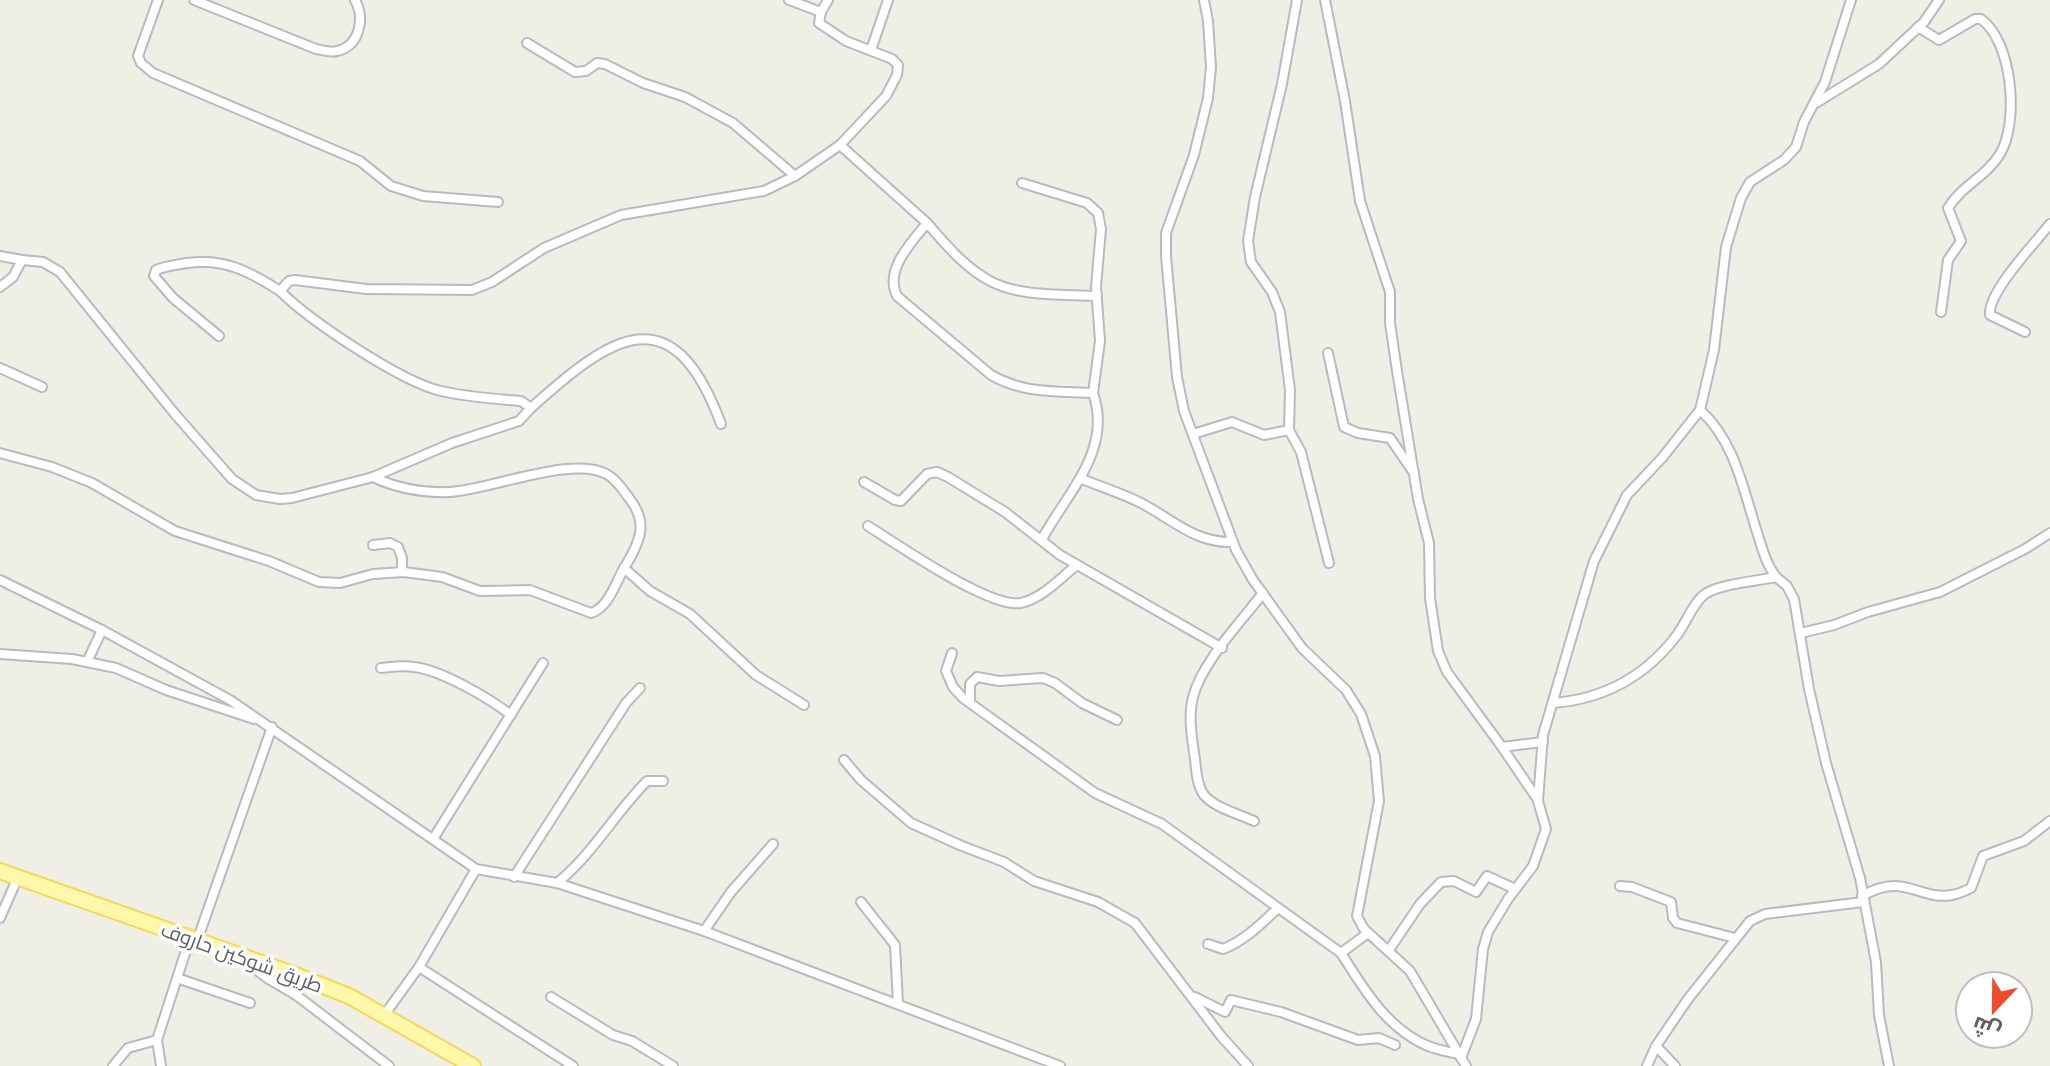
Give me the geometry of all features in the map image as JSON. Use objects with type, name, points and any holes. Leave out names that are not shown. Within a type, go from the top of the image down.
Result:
[{"type":"main road","name":"طريق شوكين حاروف","points":[[0,871],[349,996],[473,1066]]},
{"type":"street","points":[[158,0],[138,56],[153,73],[360,161],[391,186],[423,196],[498,202]]},
{"type":"street","points":[[194,0],[316,49],[335,52],[350,45],[357,35],[361,20],[355,0]]},
{"type":"street","points":[[789,0],[821,12]]},
{"type":"street","points":[[280,291],[289,281],[295,280],[366,289],[472,290],[492,282],[544,248],[621,215],[741,197],[777,186],[840,145],[886,96],[897,75],[898,65],[892,59],[846,41],[819,23],[828,0]]},
{"type":"street","points":[[871,50],[888,0]]},
{"type":"street","points":[[1204,0],[1208,21],[1210,84],[1194,155],[1166,233],[1177,377],[1184,411],[1232,542],[1302,648],[1346,690],[1361,714],[1372,746],[1379,801],[1357,909],[1360,922],[1410,971],[1462,1059]]},
{"type":"street","points":[[1297,0],[1248,241],[1251,262],[1272,292],[1280,312],[1290,390],[1289,430],[1301,452],[1329,563]]},
{"type":"street","points":[[1325,0],[1360,201],[1390,292],[1390,323],[1429,543],[1430,598],[1438,651],[1447,672],[1538,801],[1546,829],[1533,866],[1488,932],[1483,949],[1476,1019],[1462,1059]]},
{"type":"street","points":[[1538,801],[1543,742],[1594,561],[1617,512],[1636,483],[1662,458],[1700,410],[1714,350],[1726,247],[1741,198],[1750,182],[1784,160],[1796,147],[1804,122],[1829,70],[1851,0]]},
{"type":"street","points":[[1815,104],[1879,64],[1918,27],[1939,0]]},
{"type":"street","points":[[1918,27],[1939,40],[1975,19],[1981,19],[1998,38],[2008,63],[2010,85],[2009,121],[2002,152],[1948,208],[1961,241],[1948,260],[1941,312]]},
{"type":"street","points":[[527,43],[575,72],[586,71],[597,63],[605,64],[643,83],[685,97],[733,123],[795,176]]},
{"type":"street","points":[[840,145],[927,223],[959,257],[990,281],[1004,287],[1036,292],[1097,296]]},
{"type":"street","points":[[1022,183],[1087,203],[1098,213],[1101,229],[1097,296],[1100,341],[1093,393],[1098,434],[1082,479],[1042,539]]},
{"type":"street","points":[[927,223],[896,267],[892,287],[897,296],[991,375],[1006,384],[1045,392],[1093,393]]},
{"type":"street","points":[[2025,332],[1995,319],[1990,315],[1989,307],[2005,281],[2050,224]]},
{"type":"street","points":[[0,256],[43,262],[67,278],[195,438],[232,479],[256,495],[280,499],[313,494],[373,477],[452,443],[519,421],[559,383],[603,351],[630,340],[651,339],[670,346],[688,363],[714,405],[721,424]]},
{"type":"street","points":[[0,287],[13,277],[22,260]]},
{"type":"street","points":[[219,336],[165,290],[154,276],[156,270],[201,261],[217,261],[246,269],[353,345],[426,386],[477,397],[521,401],[531,408]]},
{"type":"street","points":[[1328,353],[1344,427],[1358,433],[1390,438],[1415,473]]},
{"type":"street","points":[[0,368],[42,387]]},
{"type":"street","points":[[1700,410],[1715,425],[1735,462],[1765,557],[1794,599],[1809,689],[1826,763],[1854,855],[1876,962],[1879,1015],[1889,1066]]},
{"type":"street","points":[[1193,434],[1232,422],[1264,435],[1289,430]]},
{"type":"street","points":[[0,453],[52,467],[92,483],[175,531],[269,561],[319,582],[340,583],[373,574],[402,572],[442,577],[480,591],[530,590],[591,613],[601,607],[636,545],[641,517],[616,482],[602,473],[578,469],[553,471],[453,492],[410,490],[373,477]]},
{"type":"street","points":[[864,482],[901,501],[927,474],[937,472],[1005,512],[1077,565],[1222,648]]},
{"type":"street","points":[[1082,479],[1137,501],[1195,536],[1216,543],[1232,542]]},
{"type":"street","points":[[868,526],[980,593],[1010,603],[1020,603],[1040,595],[1077,565]]},
{"type":"street","points":[[1801,633],[1940,592],[2050,533]]},
{"type":"street","points":[[373,545],[390,543],[398,547],[402,572]]},
{"type":"street","points":[[624,568],[650,591],[690,614],[756,675],[804,705]]},
{"type":"street","points":[[1553,703],[1604,692],[1638,674],[1667,648],[1704,595],[1721,588],[1776,577]]},
{"type":"street","points":[[0,580],[217,692],[476,869],[557,883],[704,931],[1060,1066]]},
{"type":"street","points":[[1254,821],[1203,794],[1197,777],[1193,745],[1193,698],[1208,667],[1263,593]]},
{"type":"street","points":[[87,662],[102,630]]},
{"type":"street","points":[[952,653],[946,663],[948,678],[970,702],[1095,793],[1174,832],[1341,953],[1370,998],[1391,1021],[1426,1045],[1462,1059]]},
{"type":"street","points":[[0,654],[87,662],[116,668],[166,690],[263,721]]},
{"type":"street","points":[[433,839],[543,663]]},
{"type":"street","points":[[381,668],[414,667],[433,673],[488,698],[511,715]]},
{"type":"street","points":[[970,702],[970,684],[977,677],[999,681],[1043,678],[1082,703],[1117,720]]},
{"type":"street","points":[[514,877],[626,703],[640,688]]},
{"type":"street","points":[[161,1066],[157,1040],[177,978],[194,940],[272,727]]},
{"type":"street","points":[[1502,747],[1543,742]]},
{"type":"street","points":[[844,760],[861,780],[911,823],[1004,862],[1034,881],[1098,902],[1135,923],[1221,1036],[1248,1066]]},
{"type":"street","points":[[557,883],[590,851],[629,799],[647,781],[663,781]]},
{"type":"street","points":[[1647,1066],[1656,1046],[1735,938],[1759,915],[1863,899],[1888,886],[1950,896],[1958,894],[1971,888],[1983,856],[2024,841],[2050,821]]},
{"type":"street","points":[[704,931],[731,892],[773,844]]},
{"type":"street","points":[[385,1014],[419,967],[476,869]]},
{"type":"street","points":[[1389,950],[1420,904],[1441,882],[1454,881],[1476,892],[1487,876],[1515,889]]},
{"type":"street","points":[[0,918],[18,877]]},
{"type":"street","points":[[1620,886],[1632,887],[1671,902],[1673,918],[1677,923],[1735,938]]},
{"type":"street","points":[[861,902],[895,945],[898,1004]]},
{"type":"street","points":[[1208,944],[1216,948],[1229,947],[1252,932],[1277,909]]},
{"type":"street","points":[[1341,953],[1368,933]]},
{"type":"street","points":[[237,955],[296,995],[389,1066]]},
{"type":"street","points":[[419,967],[573,1066]]},
{"type":"street","points":[[177,978],[250,1003]]},
{"type":"street","points":[[1184,989],[1202,1002],[1225,1012],[1231,1000],[1281,1012],[1358,1040],[1379,1038],[1395,1045]]},
{"type":"street","points":[[551,997],[613,1035],[632,1041],[673,1066]]},
{"type":"street","points":[[113,1066],[128,1048],[157,1040]]},
{"type":"street","points":[[1656,1046],[1675,1066]]}]
